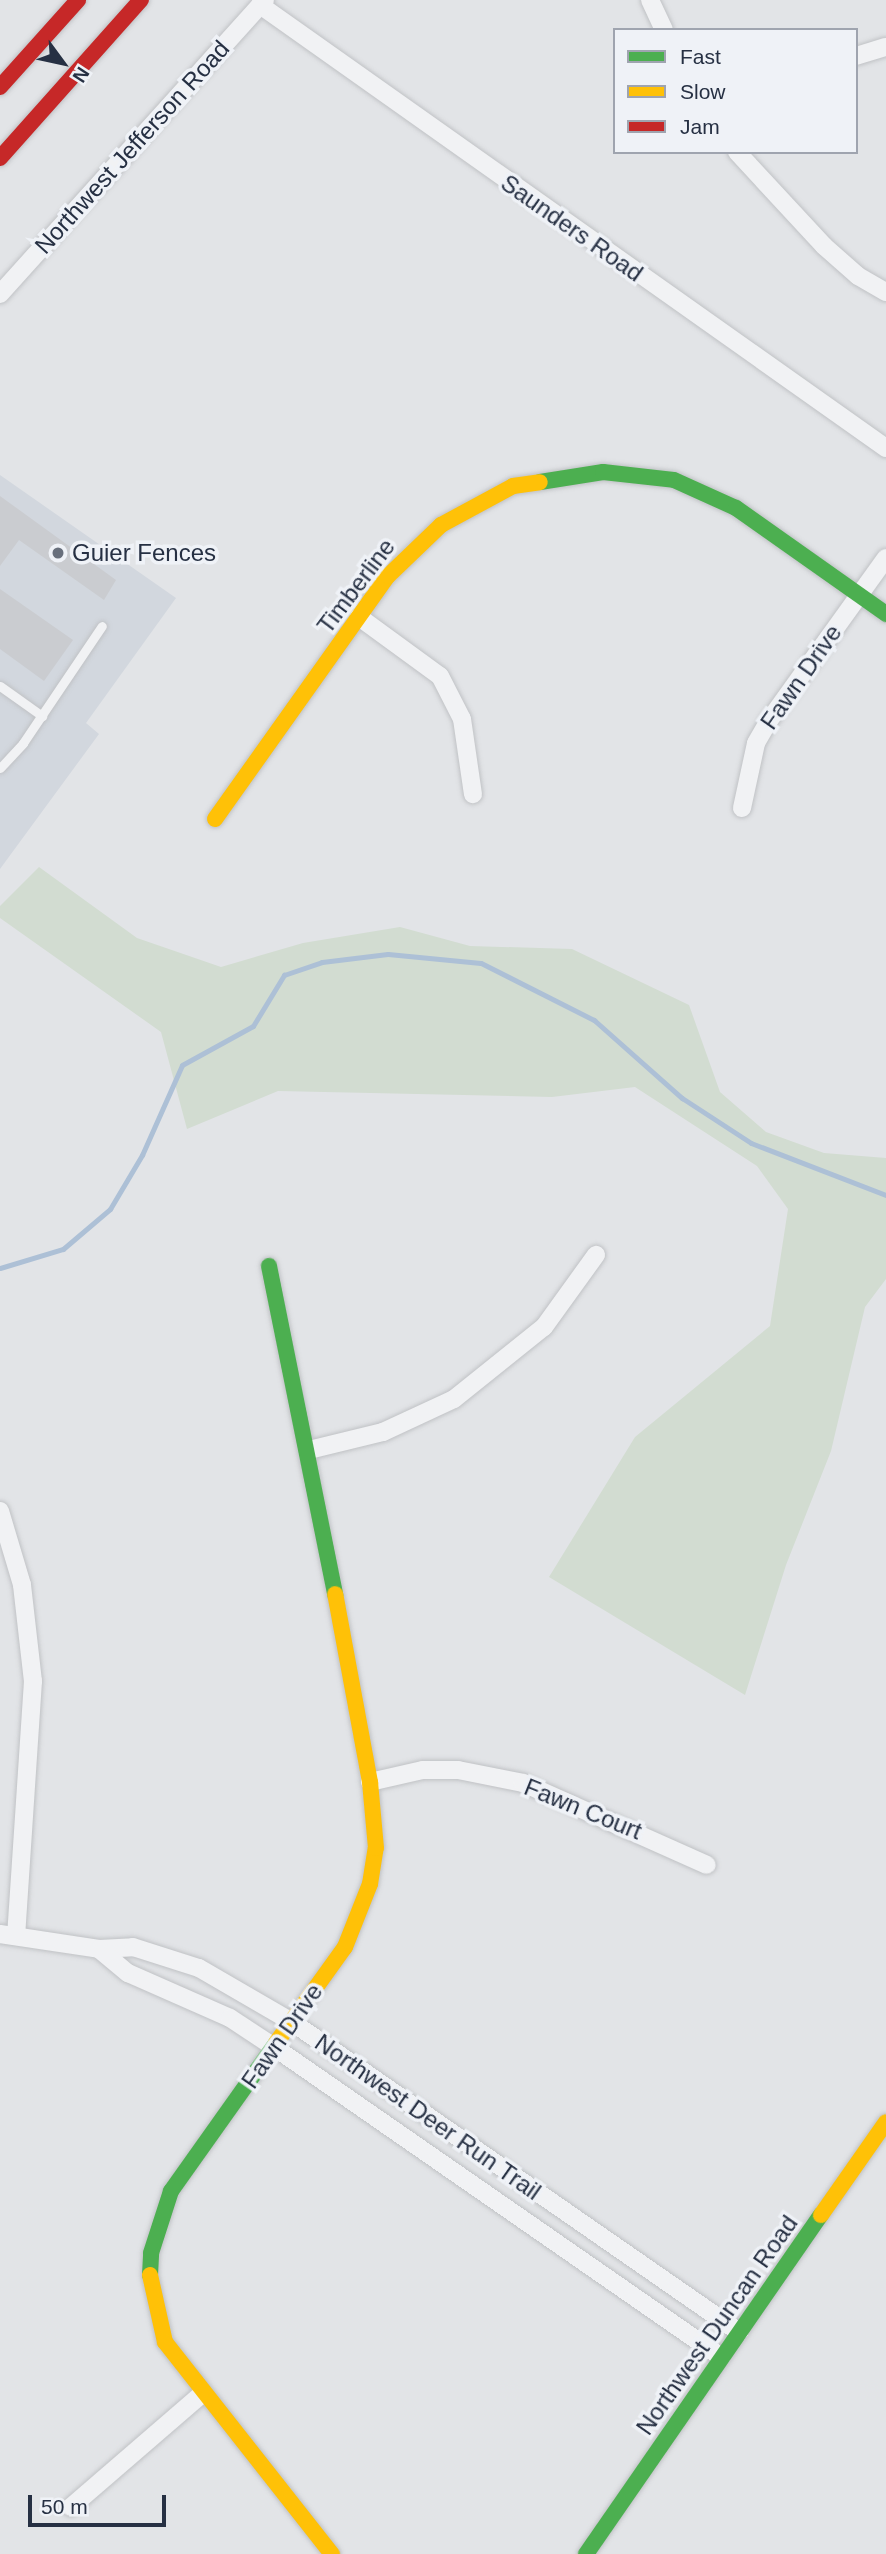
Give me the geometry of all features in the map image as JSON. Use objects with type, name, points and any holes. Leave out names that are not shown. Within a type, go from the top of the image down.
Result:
[{"type":"main road","points":[[0,87],[78,0]]},
{"type":"main road","points":[[0,158],[141,0]]},
{"type":"main road","name":"Timberline","points":[[215,819],[359,617],[417,544],[476,503],[513,486],[603,472],[674,480],[708,492],[886,614]]},
{"type":"main road","name":"Fawn Drive","points":[[269,1266],[309,1450],[370,1782],[376,1847],[362,1908],[345,1947],[171,2191],[151,2253],[150,2285],[165,2342],[332,2554]]},
{"type":"main road","name":"Northwest Duncan Road","points":[[586,2554],[886,2122]]},
{"type":"street","points":[[650,0],[663,28]]},
{"type":"street","name":"Northwest Jefferson Road","points":[[0,294],[262,3]]},
{"type":"street","name":"Saunders Road","points":[[262,3],[886,448]]},
{"type":"street","points":[[858,55],[886,47]]},
{"type":"street","points":[[742,154],[824,246],[858,276],[886,292]]},
{"type":"street","name":"Fawn Drive","points":[[742,808],[756,743],[886,558]]},
{"type":"street","points":[[359,617],[440,676],[462,719],[473,794]]},
{"type":"street","points":[[309,1450],[383,1432],[454,1399],[544,1327],[596,1255]]},
{"type":"street","points":[[0,1511],[22,1586],[33,1681],[8,1935]]},
{"type":"street","name":"Fawn Court","points":[[370,1782],[422,1770],[458,1770],[523,1783],[707,1864]]},
{"type":"street","name":"Northwest Deer Run Trail","points":[[8,1935],[99,1949],[133,1947],[171,1956],[292,2022],[739,2332]]},
{"type":"street","name":"Northwest Deer Run Trail","points":[[99,1949],[128,1973],[207,2007],[274,2047],[721,2357]]},
{"type":"street","points":[[490,2196],[506,2171]]},
{"type":"street","points":[[71,2507],[203,2393]]},
{"type":"lane","points":[[0,768],[42,716],[102,626]]},
{"type":"lane","points":[[0,686],[42,716]]},
{"type":"shaded area","points":[[0,475],[176,598],[86,723],[99,734],[0,869]]},
{"type":"shaded area","points":[[39,867],[137,938],[221,967],[303,943],[400,927],[470,946],[572,949],[689,1005],[720,1092],[766,1132],[824,1153],[886,1158],[886,1279],[865,1307],[831,1451],[786,1565],[745,1695],[549,1577],[635,1437],[770,1326],[788,1209],[757,1166],[635,1087],[552,1097],[278,1091],[187,1129],[161,1032],[0,918],[0,906]]},
{"type":"building","name":"Guier Fences","points":[[0,496],[116,580],[104,600],[19,540],[0,566]]},
{"type":"building","name":"Guier Fences","points":[[0,589],[73,640],[44,681],[0,649]]},
{"type":"waterway","points":[[0,1268],[63,1249],[110,1209],[142,1155],[182,1065],[253,1026],[284,975],[322,962],[388,954],[481,963],[594,1020],[682,1098],[751,1143],[886,1195]]},
{"type":"traffic: fast","points":[[540,482],[603,472],[674,480],[736,508],[886,614]]},
{"type":"traffic: fast","points":[[269,1266],[335,1594]]},
{"type":"traffic: fast","points":[[150,2275],[151,2253],[171,2191],[276,2043]]},
{"type":"traffic: fast","points":[[586,2554],[821,2215]]},
{"type":"traffic: slow","points":[[215,819],[388,576],[441,525],[513,486],[540,482]]},
{"type":"traffic: slow","points":[[276,2043],[345,1947],[370,1884],[376,1848],[370,1782],[335,1594]]},
{"type":"traffic: slow","points":[[821,2215],[886,2122]]},
{"type":"traffic: slow","points":[[150,2275],[165,2342],[332,2554]]},
{"type":"traffic: jam","points":[[0,87],[78,0]]},
{"type":"traffic: jam","points":[[0,158],[141,0]]},
{"type":"place","name":"Guier Fences","points":[[58,553]]}]
